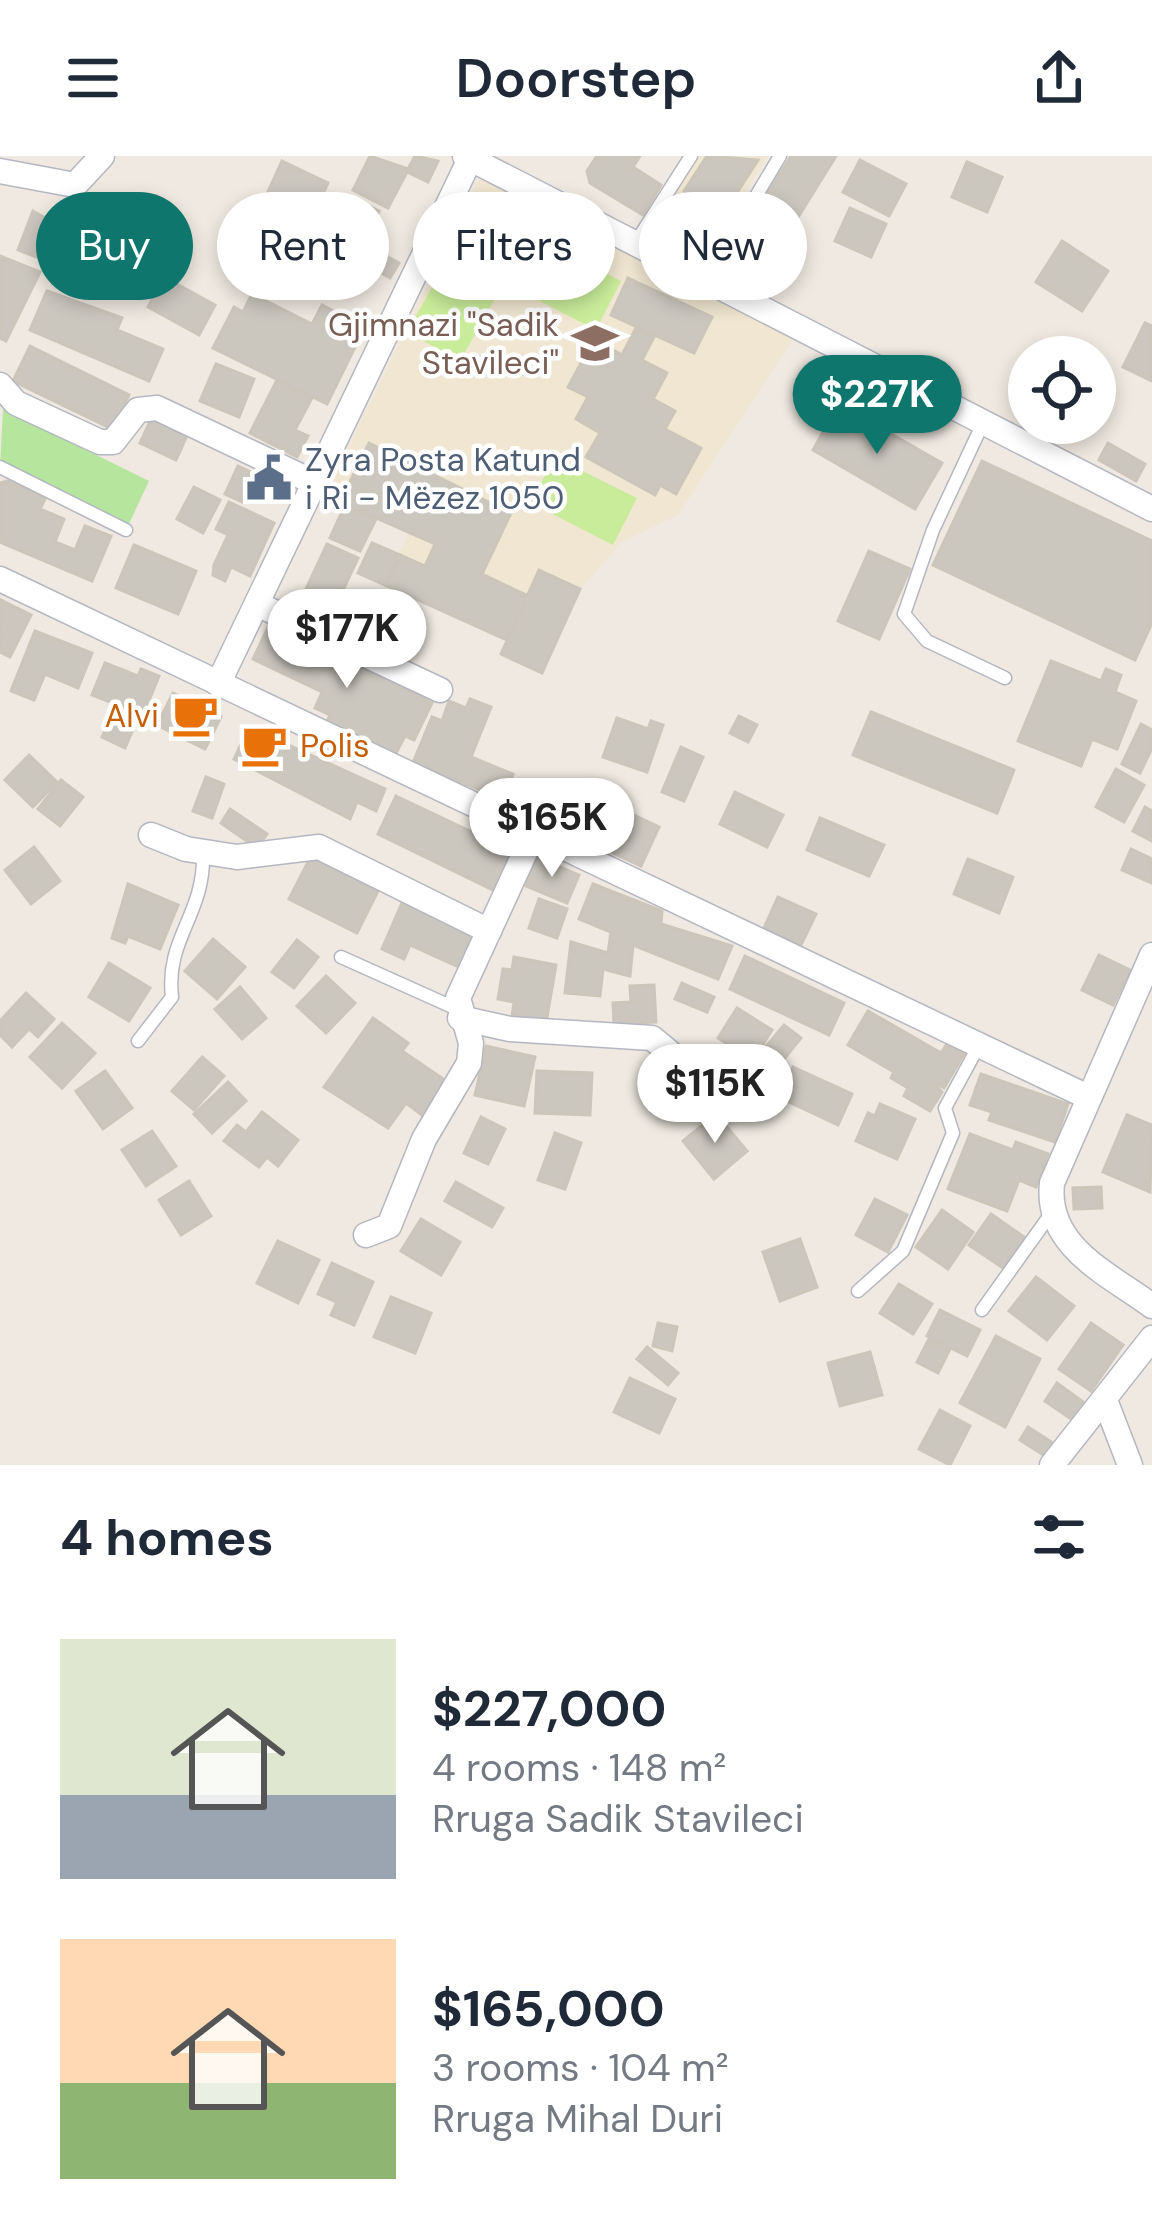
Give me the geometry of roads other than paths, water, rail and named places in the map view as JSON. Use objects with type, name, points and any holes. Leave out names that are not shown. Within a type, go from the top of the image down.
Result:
[{"type":"street","points":[[37,156],[75,185]]},
{"type":"street","points":[[75,185],[102,156]]},
{"type":"street","points":[[218,684],[469,157],[639,246]]},
{"type":"street","points":[[0,171],[75,185]]},
{"type":"street","points":[[745,300],[1152,508]]},
{"type":"street","points":[[2,394],[100,442],[113,442],[138,410],[157,408],[315,483]]},
{"type":"street","points":[[0,579],[1088,1097]]},
{"type":"street","points":[[257,604],[440,690]]},
{"type":"street","points":[[367,1234],[389,1226],[424,1139],[469,1064],[471,1043],[458,1013],[533,835]]},
{"type":"street","points":[[151,836],[203,852],[266,856],[319,847],[489,931]]},
{"type":"street","points":[[1152,955],[1052,1183],[1050,1215],[1077,1251],[1152,1306]]},
{"type":"street","points":[[458,1013],[510,1029],[652,1038],[681,1062]]},
{"type":"street","points":[[1052,1465],[1152,1338]]},
{"type":"street","points":[[1105,1400],[1130,1465]]},
{"type":"lane","points":[[635,244],[692,156]]},
{"type":"lane","points":[[759,192],[780,156]]},
{"type":"lane","points":[[75,185],[77,192]]},
{"type":"lane","points":[[983,422],[933,530],[904,614],[927,641],[1005,678]]},
{"type":"lane","points":[[0,467],[126,530]]},
{"type":"lane","points":[[138,1041],[172,997],[169,969],[204,881],[203,852]]},
{"type":"lane","points":[[341,957],[458,1013]]},
{"type":"lane","points":[[858,1291],[903,1251],[953,1133],[944,1108],[978,1047]]},
{"type":"lane","points":[[982,1310],[1050,1215]]},
{"type":"place","name":"Gjimnazi \"Sadik Stavileci\"","points":[[595,343]]},
{"type":"place","name":"Zyra Posta Katund i Ri - Mëzez 1050","points":[[269,478]]},
{"type":"place","name":"Alvi","points":[[195,715]]},
{"type":"place","name":"Polis","points":[[264,745]]}]
